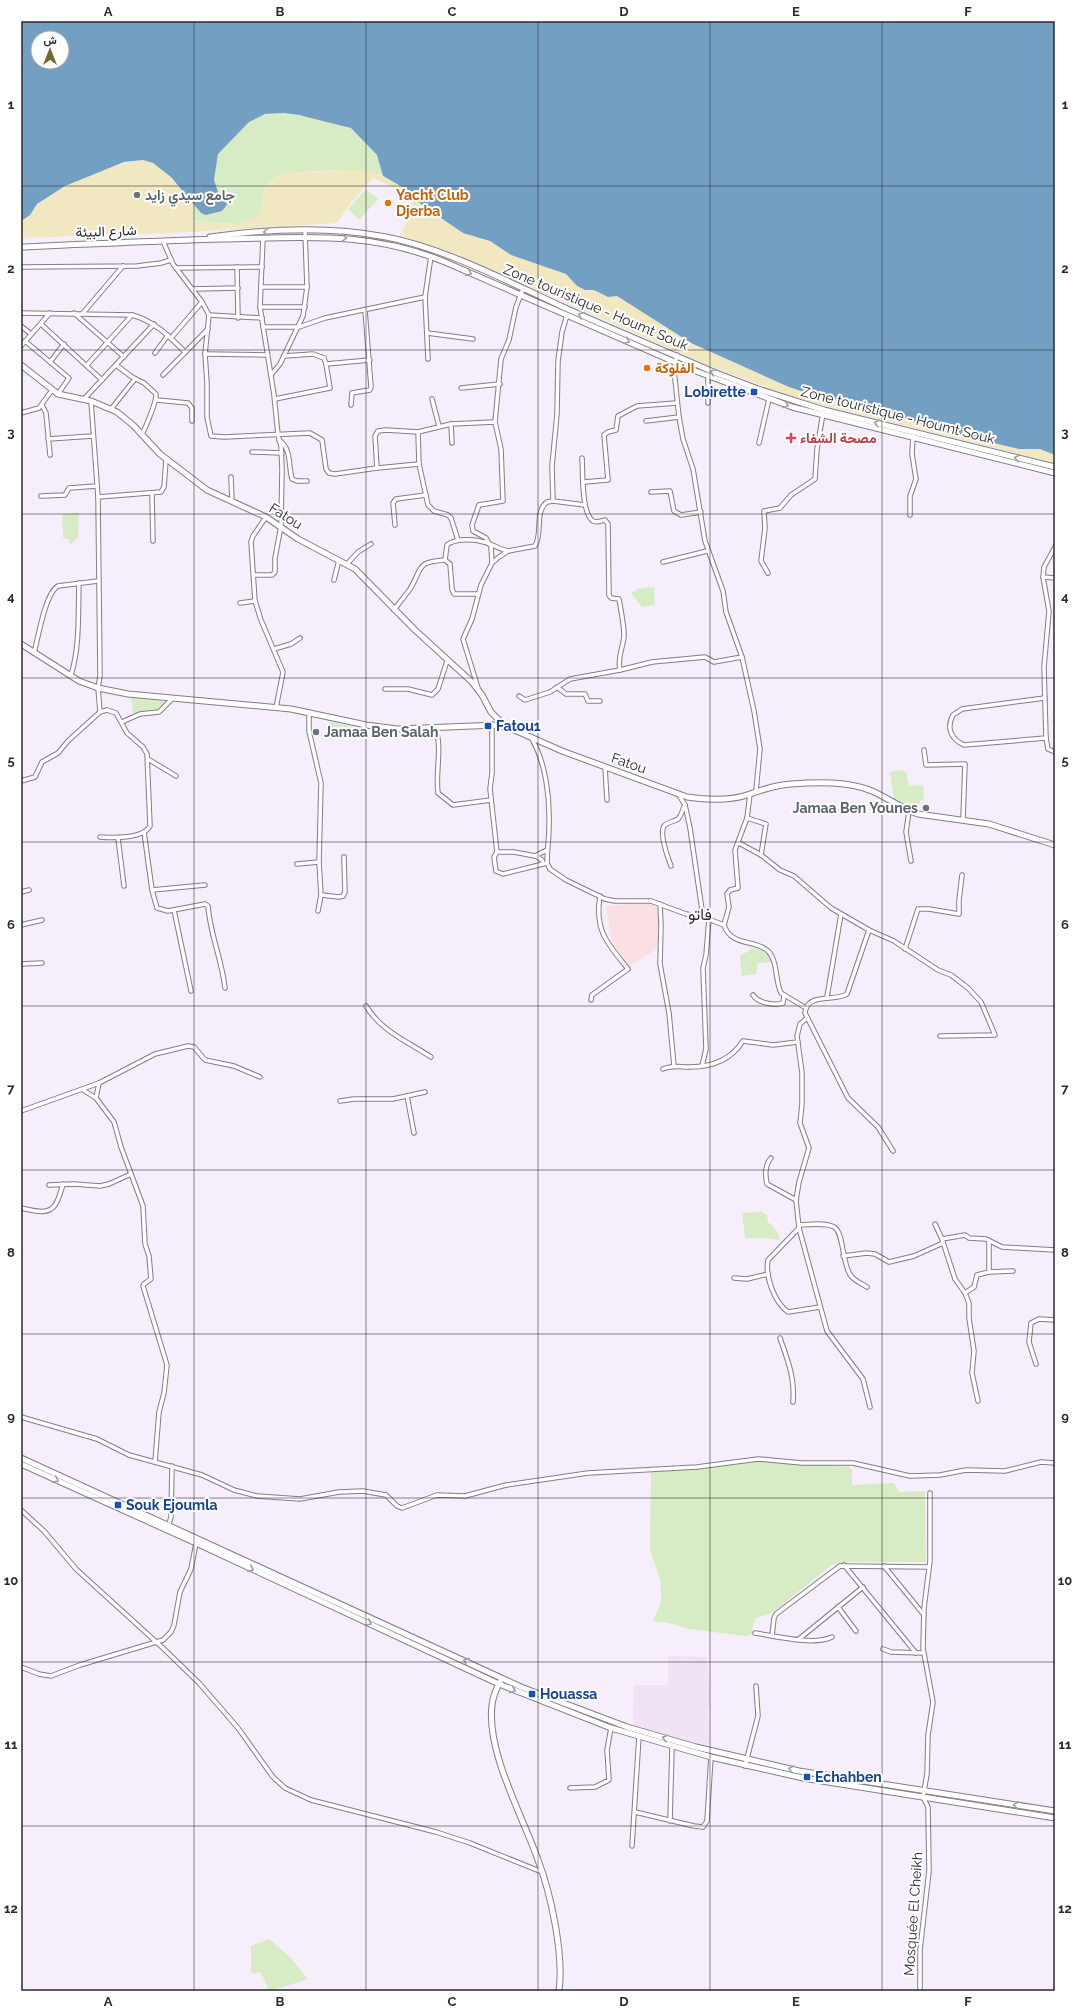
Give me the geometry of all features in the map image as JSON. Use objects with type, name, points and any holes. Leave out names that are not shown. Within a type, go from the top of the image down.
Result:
[{"type":"main road","name":"Zone touristique - Houmt Souk","points":[[192,239],[231,234],[305,230],[342,231],[368,234],[412,243],[745,384],[824,410],[913,435],[1055,467]]},
{"type":"main road","points":[[192,239],[342,237],[375,241],[406,248],[431,256],[708,376],[769,399],[822,416],[913,435],[1055,473]]},
{"type":"main road","name":"شارع البيئة","points":[[21,246],[192,239]]},
{"type":"main road","name":"Fatou","points":[[22,367],[58,394],[91,401],[111,409],[124,417],[166,460],[207,490],[266,517],[298,539],[347,564],[366,579],[394,610],[447,661],[478,688],[491,712],[505,726]]},
{"type":"main road","name":"Fatou","points":[[21,644],[70,675],[98,688],[128,694],[309,712],[378,728],[407,729],[490,724],[505,726],[532,739],[648,781],[679,795],[713,799],[734,798],[777,786],[804,783],[856,786],[879,794],[909,811],[918,814],[963,819],[1002,827],[1055,845]]},
{"type":"main road","points":[[490,724],[492,720],[491,712]]},
{"type":"main road","points":[[21,1458],[240,1560],[320,1601],[499,1684],[611,1728],[672,1747],[711,1757],[916,1790],[1055,1810]]},
{"type":"main road","points":[[27,1460],[23,1465],[168,1527],[196,1543],[323,1595],[502,1678],[571,1706],[639,1730],[745,1763],[820,1781],[1055,1818]]},
{"type":"main road","points":[[320,1601],[323,1595]]},
{"type":"main road","points":[[502,1678],[492,1702],[492,1715],[498,1756],[542,1872],[549,1895],[555,1926],[559,1991]]},
{"type":"main road","points":[[491,1680],[495,1692]]},
{"type":"main road","points":[[820,1781],[821,1774]]},
{"type":"street","points":[[271,375],[284,356],[299,327],[305,307],[307,287],[305,230]]},
{"type":"street","points":[[254,576],[274,574],[275,558],[281,526],[282,453],[278,435],[275,399],[266,355],[260,307],[263,238]]},
{"type":"street","points":[[163,240],[171,260],[202,302],[209,315],[205,354],[207,417],[209,433],[211,436],[278,435],[305,432],[319,437],[323,443],[326,470],[329,473],[342,475],[377,468],[419,464]]},
{"type":"street","points":[[428,359],[425,298],[431,256]]},
{"type":"street","points":[[21,267],[123,266],[154,264],[171,260]]},
{"type":"street","points":[[83,313],[123,266]]},
{"type":"street","points":[[238,267],[238,318]]},
{"type":"street","points":[[176,268],[262,267]]},
{"type":"street","points":[[261,287],[307,287]]},
{"type":"street","points":[[192,288],[238,288]]},
{"type":"street","points":[[492,563],[490,545],[486,538],[473,531],[472,525],[479,505],[503,501],[501,449],[495,422],[502,354],[509,340],[516,307],[523,289]]},
{"type":"street","points":[[263,327],[299,327],[325,318],[425,298]]},
{"type":"street","points":[[155,353],[202,302]]},
{"type":"street","points":[[260,307],[305,307]]},
{"type":"street","points":[[351,405],[352,393],[371,389],[366,310]]},
{"type":"street","points":[[21,313],[132,315],[144,318],[154,324],[185,352]]},
{"type":"street","points":[[21,346],[50,313]]},
{"type":"street","points":[[74,313],[124,357]]},
{"type":"street","points":[[87,365],[132,315]]},
{"type":"street","points":[[209,315],[238,318],[262,318]]},
{"type":"street","points":[[553,501],[552,466],[557,414],[558,361],[562,332],[567,315]]},
{"type":"street","points":[[41,324],[102,380]]},
{"type":"street","points":[[84,400],[154,324]]},
{"type":"street","points":[[21,326],[31,334]]},
{"type":"street","points":[[163,375],[208,329]]},
{"type":"street","points":[[427,334],[473,339]]},
{"type":"street","points":[[25,341],[69,378],[58,394]]},
{"type":"street","points":[[50,362],[64,344]]},
{"type":"street","points":[[205,354],[266,355]]},
{"type":"street","points":[[275,399],[328,390],[330,384],[324,358],[318,355],[284,356]]},
{"type":"street","points":[[677,355],[675,361],[674,383],[683,439],[693,469],[707,551],[723,591],[726,612],[742,657],[759,739],[759,758],[753,792],[747,818],[735,850],[738,888],[730,890],[728,894],[729,908],[724,925],[728,934],[735,939],[767,951],[772,959],[779,989],[784,996],[806,1008]]},
{"type":"street","points":[[326,364],[370,360]]},
{"type":"street","points":[[116,365],[135,379],[141,380],[153,389],[157,400],[142,434]]},
{"type":"street","points":[[708,376],[708,403]]},
{"type":"street","points":[[111,409],[135,379]]},
{"type":"street","points":[[461,388],[500,384]]},
{"type":"street","points":[[21,412],[36,410],[42,405],[52,390]]},
{"type":"street","points":[[432,399],[438,426]]},
{"type":"street","points":[[759,443],[769,399]]},
{"type":"street","points":[[157,400],[188,403],[192,408],[192,421]]},
{"type":"street","points":[[91,401],[98,497],[100,676],[98,688],[100,712]]},
{"type":"street","points":[[584,482],[608,480],[604,435],[608,432],[616,430],[618,416],[637,406],[677,402]]},
{"type":"street","points":[[42,405],[46,412],[50,455]]},
{"type":"street","points":[[768,573],[761,561],[765,528],[764,511],[778,509],[791,495],[815,479],[817,449],[824,410]]},
{"type":"street","points":[[646,421],[679,417]]},
{"type":"street","points":[[377,468],[376,433],[386,430],[418,432],[451,424],[495,422]]},
{"type":"street","points":[[451,424],[452,443]]},
{"type":"street","points":[[418,432],[419,464],[430,508],[448,515],[458,540]]},
{"type":"street","points":[[910,515],[910,496],[916,479],[912,454],[913,435]]},
{"type":"street","points":[[48,439],[93,436]]},
{"type":"street","points":[[279,440],[285,445],[288,452],[292,479],[307,481]]},
{"type":"street","points":[[252,452],[282,453]]},
{"type":"street","points":[[582,458],[585,505],[594,522],[605,520],[608,524],[609,595],[611,598],[619,598],[623,629],[623,642],[618,657],[620,670]]},
{"type":"street","points":[[98,497],[152,494],[161,492],[163,489],[166,460]]},
{"type":"street","points":[[231,477],[232,501]]},
{"type":"street","points":[[41,496],[65,495],[69,488],[97,486]]},
{"type":"street","points":[[651,492],[670,491],[674,512],[681,515],[700,512]]},
{"type":"street","points":[[152,494],[154,541]]},
{"type":"street","points":[[395,525],[393,503],[396,499],[426,495]]},
{"type":"street","points":[[478,688],[474,672],[465,651],[463,639],[472,618],[477,594],[492,563],[508,551],[535,546],[538,541],[538,524],[543,506],[547,502],[553,501],[585,505]]},
{"type":"street","points":[[266,517],[253,536],[252,542],[255,600],[261,620],[283,672],[276,708]]},
{"type":"street","points":[[445,560],[447,545],[458,540],[479,541],[508,551]]},
{"type":"street","points":[[347,564],[358,552],[371,544]]},
{"type":"street","points":[[1055,548],[1044,567],[1043,577],[1049,611],[1044,667],[1046,738],[1048,749],[1055,752]]},
{"type":"street","points":[[663,562],[707,551]]},
{"type":"street","points":[[334,580],[339,560]]},
{"type":"street","points":[[394,610],[410,589],[419,568],[427,562],[445,560],[450,564],[452,589],[454,594],[477,594]]},
{"type":"street","points":[[1043,577],[1055,578]]},
{"type":"street","points":[[34,653],[46,605],[54,589],[79,583],[98,581]]},
{"type":"street","points":[[70,675],[73,668],[77,635],[79,583]]},
{"type":"street","points":[[240,603],[255,600]]},
{"type":"street","points":[[274,649],[291,644],[300,638]]},
{"type":"street","points":[[519,696],[525,700],[550,692],[574,678],[620,670],[652,662],[705,657],[714,662],[742,657]]},
{"type":"street","points":[[385,689],[408,688],[432,694],[438,689],[447,661]]},
{"type":"street","points":[[557,687],[566,694],[585,694],[588,701],[600,700]]},
{"type":"street","points":[[1045,698],[962,709],[953,715],[950,728],[954,738],[964,745],[1046,738]]},
{"type":"street","points":[[122,722],[140,714],[159,712],[172,699]]},
{"type":"street","points":[[21,781],[35,777],[42,762],[58,753],[68,741],[100,712],[111,710],[118,715],[127,733],[143,747],[148,759],[147,785],[150,826],[144,832],[118,838],[100,837]]},
{"type":"street","points":[[309,712],[309,731],[321,782],[319,862],[321,895],[318,911]]},
{"type":"street","points":[[490,724],[492,773],[490,789],[498,852],[495,854],[494,861],[496,871],[499,874],[545,864]]},
{"type":"street","points":[[435,728],[439,736],[437,769],[438,793],[453,805],[492,800]]},
{"type":"street","points":[[532,739],[542,762],[548,802],[549,828],[545,864]]},
{"type":"street","points":[[924,750],[926,765],[965,764],[963,819]]},
{"type":"street","points":[[148,759],[176,776]]},
{"type":"street","points":[[606,767],[607,800]]},
{"type":"street","points":[[679,795],[685,805],[690,828],[703,917]]},
{"type":"street","points":[[671,866],[665,848],[663,829],[666,824],[679,818],[685,805]]},
{"type":"street","points":[[909,811],[906,832],[911,860]]},
{"type":"street","points":[[747,818],[764,822],[766,824],[761,855]]},
{"type":"street","points":[[144,832],[152,890],[157,908],[161,910],[174,910],[205,904],[208,906],[211,931],[223,970],[225,988]]},
{"type":"street","points":[[118,838],[124,886]]},
{"type":"street","points":[[738,843],[761,855],[780,870],[794,876],[820,899],[841,914],[869,930],[894,941],[938,970],[951,975],[968,988],[981,1002],[995,1035],[940,1036]]},
{"type":"street","points":[[535,856],[547,850]]},
{"type":"street","points":[[498,852],[514,852],[540,858],[556,873],[600,896],[615,901],[651,900],[686,914],[710,919],[724,925]]},
{"type":"street","points":[[321,895],[343,896],[345,892],[344,857]]},
{"type":"street","points":[[297,864],[319,862]]},
{"type":"street","points":[[905,948],[918,909],[929,909],[959,914],[958,900],[962,875]]},
{"type":"street","points":[[152,890],[205,885]]},
{"type":"street","points":[[21,892],[30,890]]},
{"type":"street","points":[[591,1000],[592,995],[628,969],[610,948],[600,930],[598,914],[600,896]]},
{"type":"street","points":[[660,904],[660,964],[669,1013],[674,1066]]},
{"type":"street","points":[[174,910],[190,991]]},
{"type":"street","points":[[827,997],[841,914]]},
{"type":"street","points":[[702,1066],[706,1049],[703,968],[710,919]]},
{"type":"street","points":[[21,925],[42,920]]},
{"type":"street","points":[[806,1008],[813,1002],[827,997],[840,997],[847,994],[869,930]]},
{"type":"street","points":[[21,964],[42,963]]},
{"type":"street","points":[[753,995],[755,998],[772,1005],[783,1003],[784,996]]},
{"type":"street","points":[[366,1006],[386,1029],[431,1057]]},
{"type":"street","points":[[806,1008],[807,1018],[848,1098],[878,1127],[893,1151]]},
{"type":"street","points":[[807,1018],[798,1028],[798,1042],[802,1073],[802,1104],[800,1123],[808,1144],[809,1152],[799,1182],[796,1200],[799,1226],[820,1307],[830,1338],[844,1352],[863,1379],[870,1407]]},
{"type":"street","points":[[663,1070],[674,1066],[702,1066],[717,1063],[731,1056],[743,1041],[773,1045],[798,1042]]},
{"type":"street","points":[[21,1111],[83,1090],[99,1083],[144,1058],[188,1046],[194,1047],[204,1060],[234,1066],[260,1077]]},
{"type":"street","points":[[96,1098],[99,1083]]},
{"type":"street","points":[[83,1090],[96,1098],[114,1122],[121,1147],[143,1206],[145,1244],[152,1273],[151,1280],[143,1286],[167,1366],[164,1393],[159,1412],[155,1462]]},
{"type":"street","points":[[340,1101],[354,1099],[393,1100],[425,1092]]},
{"type":"street","points":[[407,1096],[414,1133]]},
{"type":"street","points":[[771,1158],[766,1173],[767,1184],[796,1200]]},
{"type":"street","points":[[49,1185],[63,1184],[100,1186],[109,1184],[131,1174]]},
{"type":"street","points":[[21,1208],[40,1212],[51,1210],[58,1202],[63,1184]]},
{"type":"street","points":[[935,1224],[942,1239],[955,1278],[965,1293],[970,1312],[969,1318],[974,1351],[972,1373],[978,1401]]},
{"type":"street","points":[[820,1307],[788,1312],[778,1301],[768,1274],[768,1260],[799,1226],[834,1227],[839,1232],[843,1256],[852,1276],[867,1287]]},
{"type":"street","points":[[942,1239],[965,1235],[1006,1247],[1016,1246],[1055,1250]]},
{"type":"street","points":[[989,1241],[989,1272]]},
{"type":"street","points":[[843,1256],[867,1253],[875,1254],[890,1262],[914,1256],[943,1243]]},
{"type":"street","points":[[965,1293],[974,1287],[977,1275],[989,1272],[1013,1271]]},
{"type":"street","points":[[734,1278],[747,1279],[768,1274]]},
{"type":"street","points":[[1036,1364],[1029,1342],[1031,1323],[1039,1320],[1055,1320]]},
{"type":"street","points":[[780,1338],[795,1386],[793,1402]]},
{"type":"street","points":[[21,1417],[97,1439],[124,1453],[202,1475],[234,1490],[257,1496],[300,1499],[332,1492],[363,1491],[386,1495],[397,1506],[402,1508],[437,1495],[465,1496],[506,1485],[588,1473],[697,1467],[758,1459],[802,1463],[853,1463],[910,1476],[940,1475],[960,1471],[1006,1470],[1041,1462],[1055,1463]]},
{"type":"street","points":[[168,1527],[171,1518],[172,1466]]},
{"type":"street","points":[[923,1797],[926,1783],[928,1735],[933,1702],[923,1653],[924,1615],[929,1567],[930,1493]]},
{"type":"street","points":[[21,1510],[44,1531],[76,1569],[163,1648],[222,1709],[273,1777],[290,1792],[311,1800],[362,1815],[436,1832],[488,1850],[542,1872]]},
{"type":"street","points":[[21,1667],[40,1674],[51,1676],[80,1665],[163,1640],[174,1625],[180,1592],[191,1569],[196,1543]]},
{"type":"street","points":[[772,1636],[774,1618],[776,1614],[844,1565],[929,1567]]},
{"type":"street","points":[[844,1565],[916,1652]]},
{"type":"street","points":[[884,1566],[924,1615]]},
{"type":"street","points":[[799,1639],[863,1587]]},
{"type":"street","points":[[838,1607],[856,1631]]},
{"type":"street","points":[[755,1633],[799,1639],[826,1640],[832,1637]]},
{"type":"street","points":[[163,1640],[163,1648]]},
{"type":"street","points":[[883,1650],[891,1652],[923,1653]]},
{"type":"street","points":[[745,1763],[758,1716],[756,1686]]},
{"type":"street","points":[[570,1788],[595,1787],[609,1780],[607,1750],[611,1728]]},
{"type":"street","points":[[632,1846],[639,1730]]},
{"type":"street","points":[[670,1821],[672,1747]]},
{"type":"street","points":[[635,1812],[694,1826],[700,1827],[705,1825],[711,1757]]},
{"type":"street","points":[[916,1790],[926,1783]]},
{"type":"street","points":[[926,1783],[931,1792]]},
{"type":"street","name":"Mosquée El Cheikh","points":[[920,1991],[920,1950],[929,1871],[928,1807],[923,1797]]},
{"type":"street","points":[[928,1807],[931,1802],[936,1799]]},
{"type":"shaded area","points":[[652,903],[656,908],[660,924],[659,947],[630,966],[615,947],[611,936],[606,906]]},
{"type":"shaded area","points":[[668,1656],[707,1657],[711,1706],[708,1707],[709,1747],[633,1725],[634,1685],[668,1685]]},
{"type":"green space","points":[[284,113],[322,119],[351,128],[377,155],[383,176],[373,173],[324,171],[290,174],[277,177],[267,185],[260,214],[254,219],[237,224],[192,221],[194,204],[201,213],[222,211],[227,205],[224,199],[219,195],[214,180],[218,154],[249,122],[265,114]]},
{"type":"green space","points":[[366,189],[378,199],[359,220],[348,209]]},
{"type":"green space","points":[[79,513],[78,537],[71,544],[69,543],[70,539],[63,538],[62,514]]},
{"type":"green space","points":[[654,587],[655,605],[642,607],[631,593],[637,589]]},
{"type":"green space","points":[[131,697],[167,702],[160,711],[133,715]]},
{"type":"green space","points":[[330,722],[354,727],[354,731],[330,740]]},
{"type":"green space","points":[[902,770],[906,772],[909,786],[923,785],[924,799],[920,800],[919,810],[910,809],[894,799],[890,772]]},
{"type":"green space","points":[[753,948],[764,951],[771,962],[758,963],[756,974],[742,976],[740,956]]},
{"type":"green space","points":[[762,1212],[767,1215],[768,1222],[777,1231],[780,1240],[745,1238],[742,1213]]},
{"type":"green space","points":[[765,1461],[846,1466],[852,1469],[852,1485],[894,1483],[899,1492],[925,1491],[926,1562],[849,1562],[833,1564],[770,1614],[756,1618],[753,1624],[752,1634],[746,1636],[689,1629],[669,1623],[653,1621],[661,1603],[661,1589],[660,1579],[650,1550],[651,1472]]},
{"type":"green space","points":[[269,1939],[291,1958],[307,1978],[306,1980],[269,1991],[261,1972],[251,1973],[251,1946]]},
{"type":"sand","points":[[143,160],[159,167],[177,184],[194,204],[192,221],[224,224],[242,222],[254,218],[260,214],[268,184],[276,176],[284,173],[355,170],[375,173],[404,188],[422,205],[463,233],[490,241],[511,255],[566,274],[577,286],[585,290],[594,290],[608,297],[617,296],[691,343],[789,387],[816,396],[844,401],[892,413],[935,429],[1019,448],[1040,449],[1055,455],[1055,463],[798,399],[712,367],[548,295],[400,235],[412,211],[410,207],[412,205],[394,189],[373,178],[351,203],[337,223],[174,233],[21,238],[21,221],[47,197],[73,183],[103,170],[118,165]]},
{"type":"water","points":[[21,21],[1055,21],[1055,455],[1040,449],[1019,449],[935,429],[892,413],[844,401],[816,396],[789,387],[691,343],[617,296],[608,297],[594,290],[585,290],[577,286],[566,274],[511,255],[490,241],[463,233],[422,205],[404,188],[383,176],[377,155],[351,128],[299,115],[284,113],[265,114],[249,122],[218,154],[214,180],[219,195],[224,199],[227,205],[222,211],[206,215],[201,213],[171,177],[153,163],[143,160],[124,162],[65,186],[37,204],[30,215],[21,221]]},
{"type":"place","name":"جامع سيدي زايد","points":[[137,195]]},
{"type":"place","name":"Yacht Club Djerba","points":[[388,203]]},
{"type":"place","name":"الفلوكة","points":[[647,368]]},
{"type":"place","name":"Lobirette","points":[[754,392]]},
{"type":"place","name":"مصحة الشفاء","points":[[791,438]]},
{"type":"place","name":"Fatou1","points":[[488,726]]},
{"type":"place","name":"Jamaa Ben Salah","points":[[316,732]]},
{"type":"place","name":"Jamaa Ben Younes","points":[[926,808]]},
{"type":"place","name":"Souk Ejoumla","points":[[118,1505]]},
{"type":"place","name":"Houassa","points":[[532,1694]]},
{"type":"place","name":"Echahben","points":[[807,1777]]},
{"type":"district","name":"فاتو","points":[[700,914]]}]
